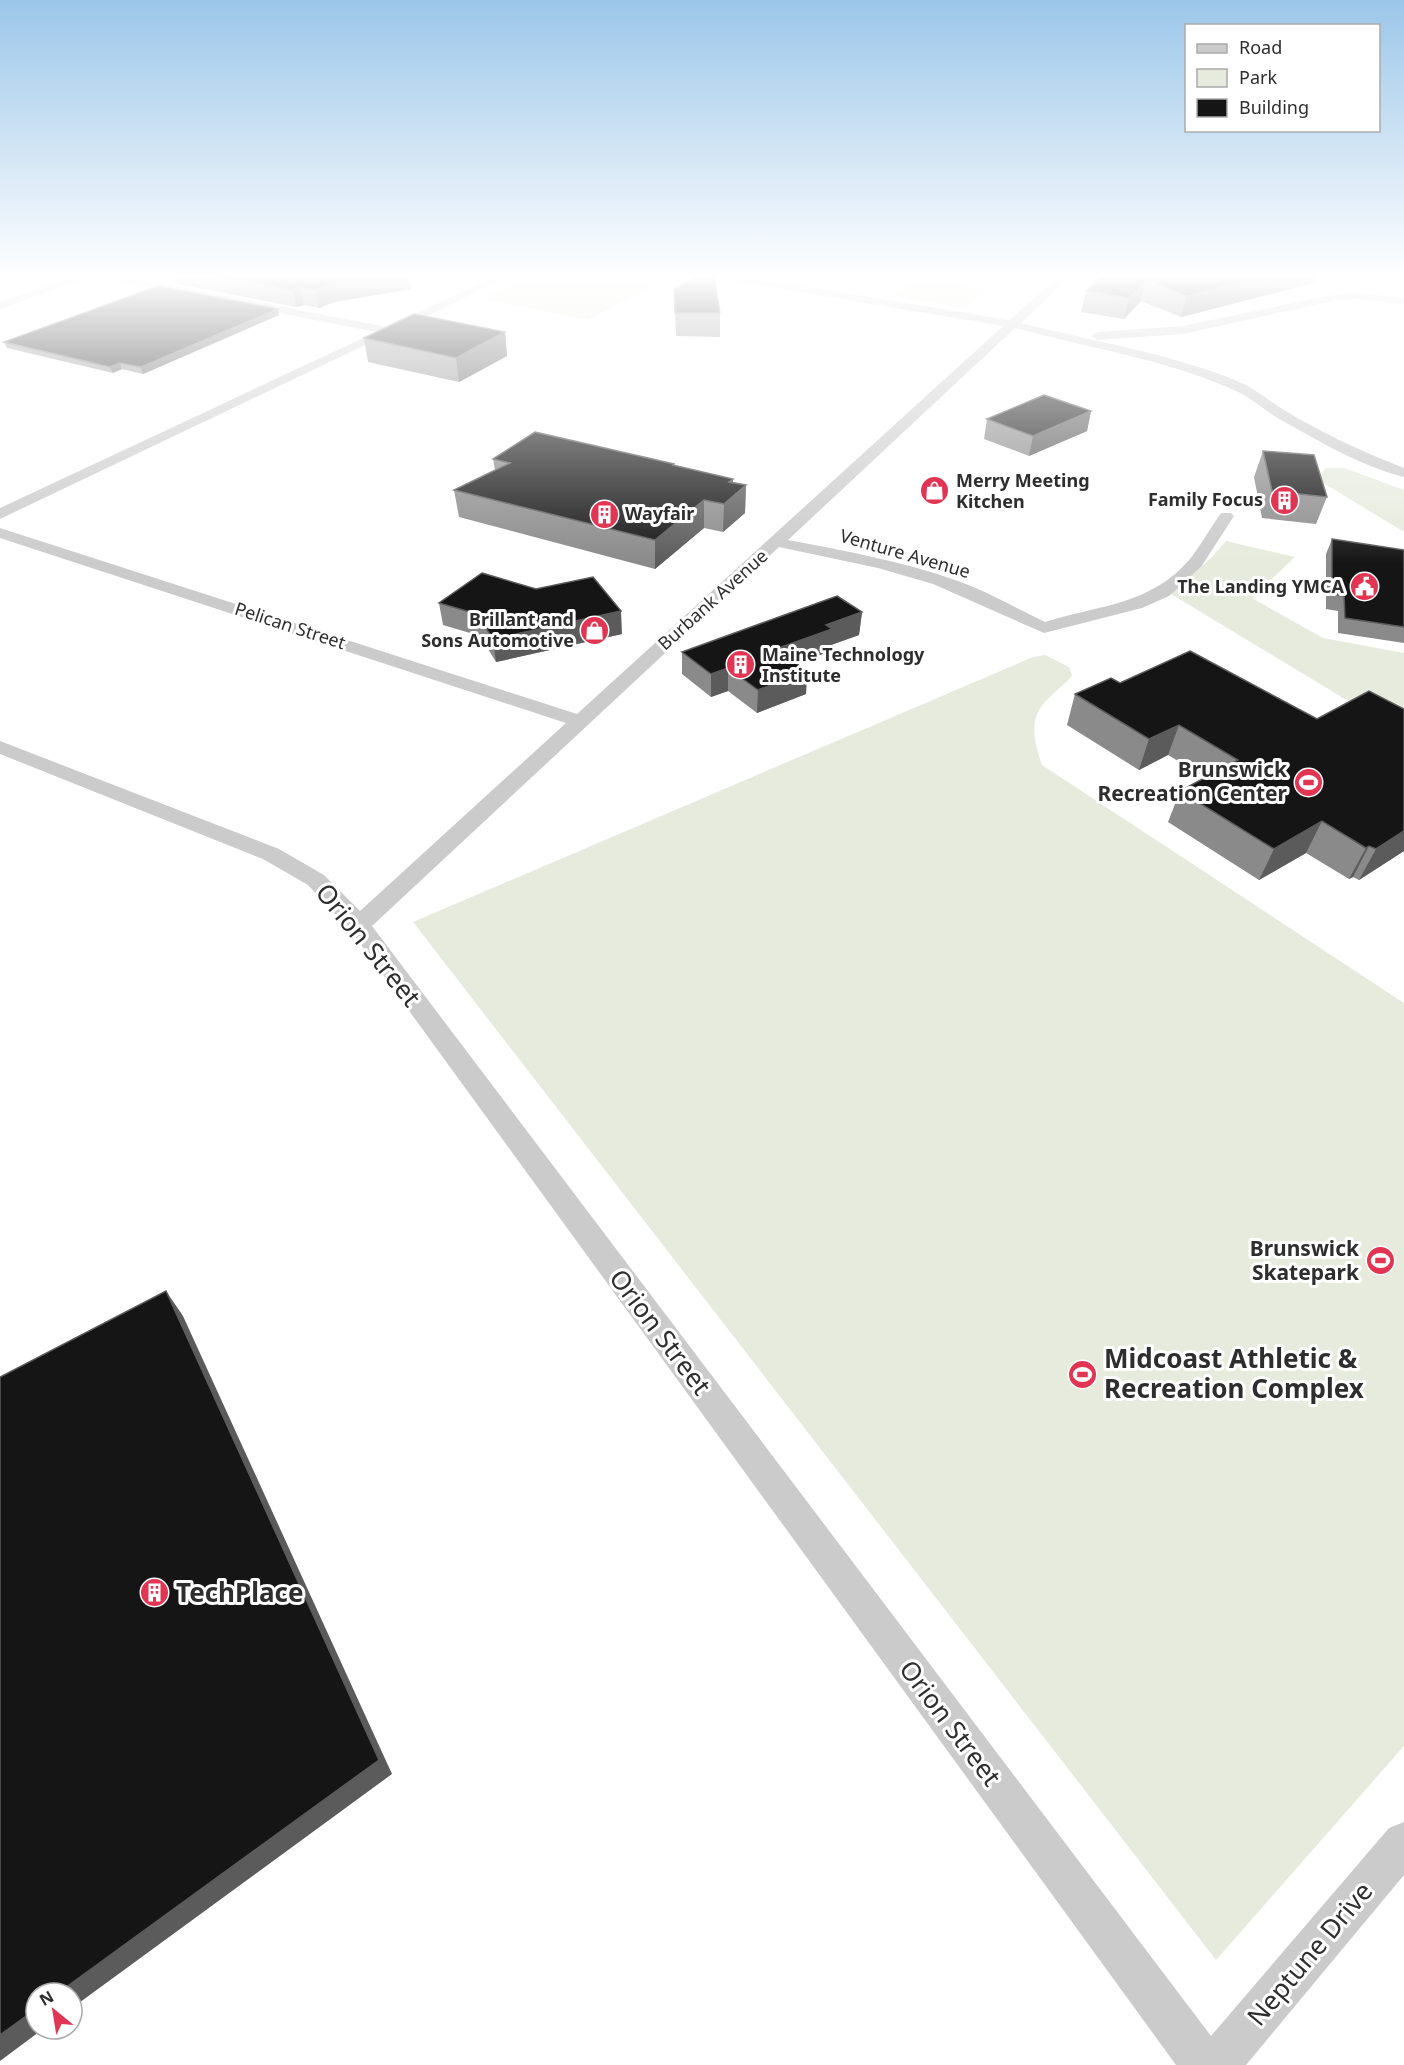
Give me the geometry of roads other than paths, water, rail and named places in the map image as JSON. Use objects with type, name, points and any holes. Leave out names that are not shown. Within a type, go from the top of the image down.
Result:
[{"type":"street","points":[[0,514],[302,371]]},
{"type":"street","name":"Burbank Avenue","points":[[358,926],[960,371]]},
{"type":"street","points":[[1198,371],[1241,387],[1284,416],[1379,464],[1404,473]]},
{"type":"street","name":"Venture Avenue","points":[[776,542],[860,559],[939,580],[973,593],[1044,628],[1093,614],[1127,608],[1152,598],[1184,575],[1211,545],[1226,516]]},
{"type":"street","name":"Pelican Street","points":[[0,532],[579,721]]},
{"type":"street","name":"Orion Street","points":[[0,747],[271,854],[316,880],[358,926],[1204,2065]]},
{"type":"street","name":"Neptune Drive","points":[[1216,2065],[1404,1843]]},
{"type":"place","name":"Merry Meeting Kitchen","points":[[935,491]]},
{"type":"place","name":"Family Focus","points":[[1284,500]]},
{"type":"place","name":"Wayfair","points":[[604,514]]},
{"type":"place","name":"The Landing YMCA","points":[[1365,587]]},
{"type":"place","name":"Brillant and Sons Automotive","points":[[595,630]]},
{"type":"place","name":"Maine Technology Institute","points":[[741,665]]},
{"type":"place","name":"Brunswick Recreation Center","points":[[1308,782]]},
{"type":"place","name":"Brunswick Skatepark","points":[[1380,1261]]},
{"type":"place","name":"Midcoast Athletic & Recreation Complex","points":[[1083,1374]]},
{"type":"place","name":"TechPlace","points":[[155,1593]]}]
